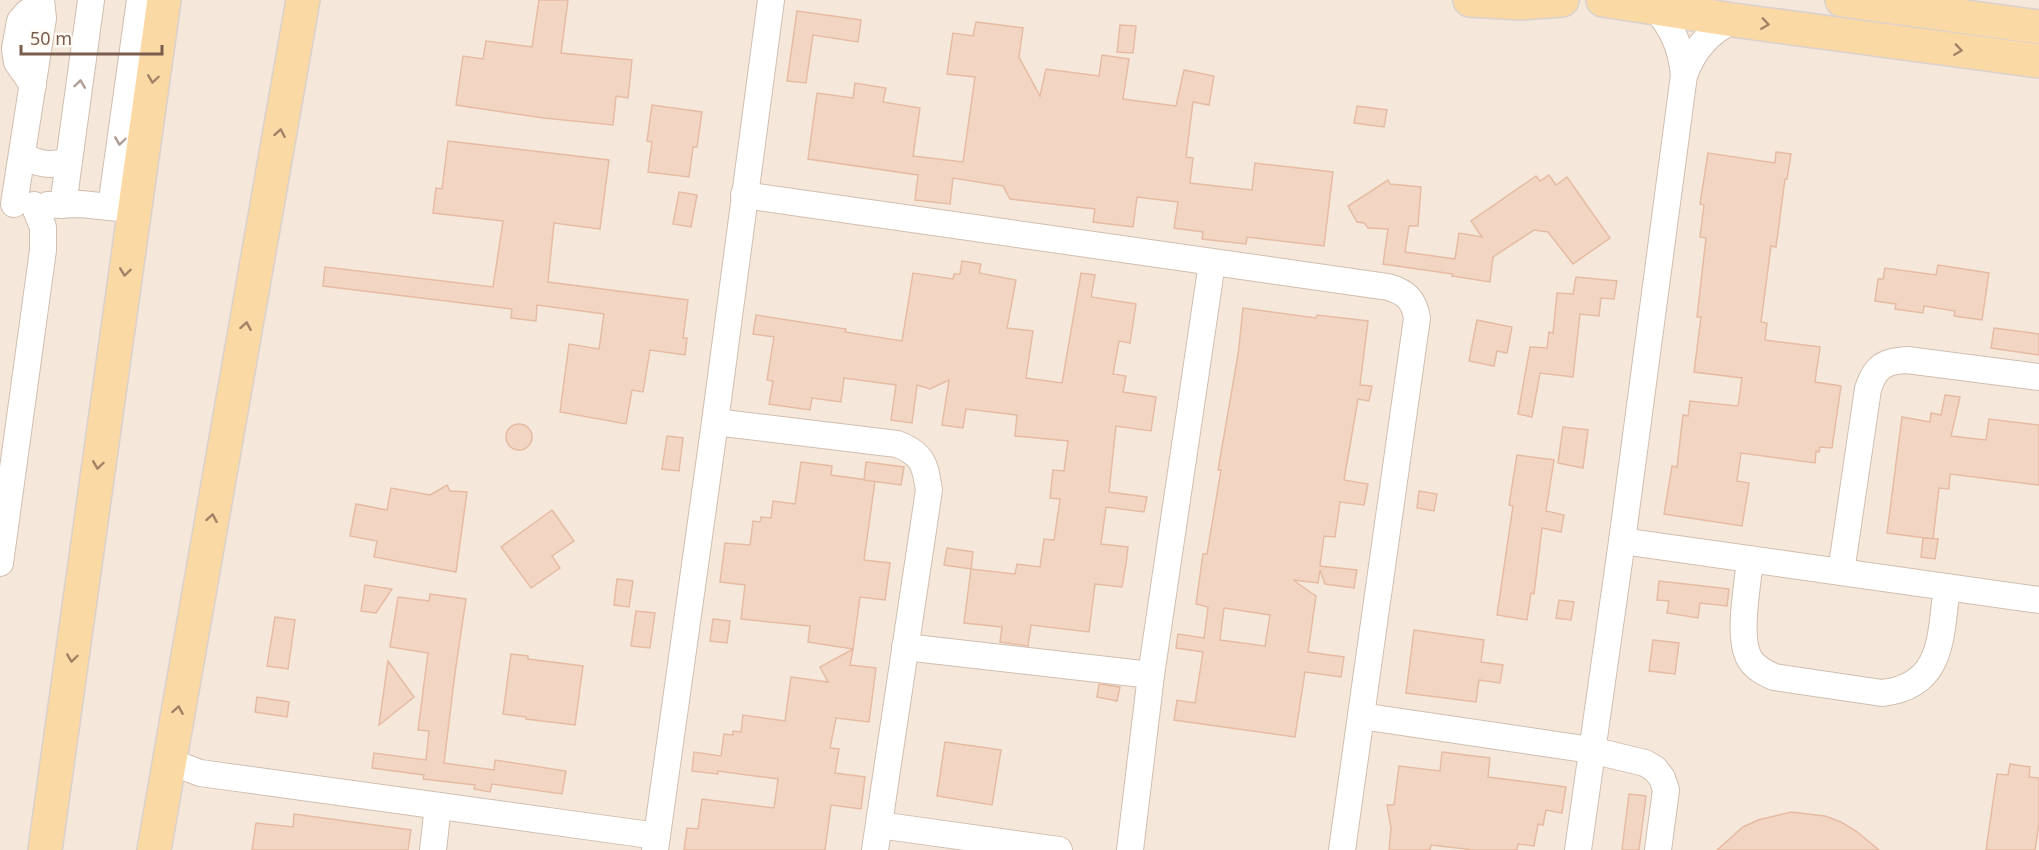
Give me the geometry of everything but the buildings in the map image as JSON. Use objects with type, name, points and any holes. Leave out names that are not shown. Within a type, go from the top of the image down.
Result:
[{"type":"main road","points":[[45,850],[122,208],[164,0]]},
{"type":"main road","points":[[154,850],[303,0]]},
{"type":"main road","points":[[1470,0],[1521,3],[1562,0]]},
{"type":"main road","points":[[1603,0],[2039,61]]},
{"type":"main road","points":[[1842,0],[2039,27]]},
{"type":"street","points":[[63,205],[91,0]]},
{"type":"street","points":[[16,204],[81,204],[122,208],[140,0]]},
{"type":"street","points":[[168,769],[438,806],[656,843],[771,0]]},
{"type":"street","points":[[16,204],[43,18],[41,2]]},
{"type":"street","points":[[1578,850],[1684,75],[1682,56],[1676,38],[1667,21],[1654,7]]},
{"type":"street","points":[[1684,75],[1691,57],[1702,42],[1716,29],[1733,20]]},
{"type":"street","points":[[22,155],[50,165],[69,161]]},
{"type":"street","points":[[744,195],[1388,287],[1399,290],[1409,297],[1415,307],[1417,318],[1342,850]]},
{"type":"street","points":[[0,563],[43,250],[43,227],[16,204]]},
{"type":"street","points":[[1130,850],[1151,675],[1212,263]]},
{"type":"street","points":[[1841,572],[1868,389],[1872,376],[1881,366],[1894,361],[1907,360],[2039,377]]},
{"type":"street","points":[[715,422],[897,444],[911,450],[922,461],[927,475],[928,490],[875,850]]},
{"type":"street","points":[[1622,541],[2039,600]]},
{"type":"street","points":[[1750,559],[1743,634],[1744,648],[1751,661],[1761,671],[1774,677],[1882,693],[1907,688],[1927,673],[1936,658],[1947,587]]},
{"type":"street","points":[[905,647],[1151,675]]},
{"type":"street","points":[[1361,716],[1591,750],[1645,764],[1655,769],[1666,789],[1658,850]]},
{"type":"street","points":[[433,850],[438,806]]},
{"type":"street","points":[[879,825],[1059,850]]},
{"type":"shaded area","points":[[0,0],[2039,0],[2039,850],[0,850]]}]
